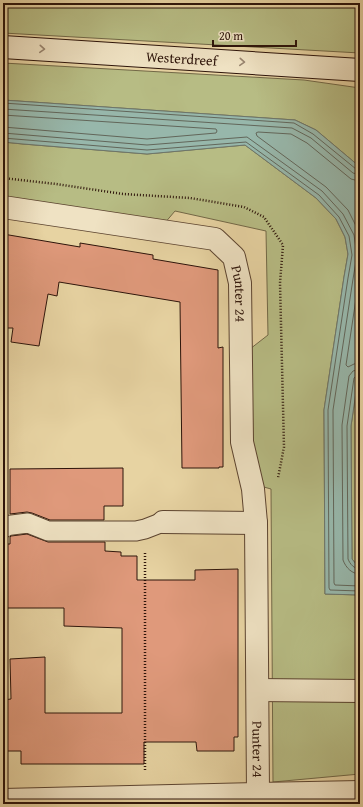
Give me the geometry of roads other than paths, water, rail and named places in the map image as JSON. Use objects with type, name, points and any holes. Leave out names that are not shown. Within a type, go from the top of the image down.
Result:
[{"type":"street","name":"Westerdreef","points":[[3,47],[360,70]]},
{"type":"street","name":"Punter 24","points":[[3,207],[214,239],[234,257],[240,283],[242,442],[253,490],[256,523],[258,690],[258,799],[146,797],[3,800]]},
{"type":"street","points":[[4,526],[28,524],[48,531],[136,531],[154,526],[256,523]]},
{"type":"street","points":[[258,690],[360,691]]},
{"type":"street","points":[[258,799],[360,792]]},
{"type":"water","points":[[3,100],[295,120],[316,130],[360,167],[360,365],[351,426],[352,559],[360,566],[360,595],[325,594],[324,410],[348,254],[345,237],[336,219],[316,198],[245,145],[147,154],[3,142]]}]
